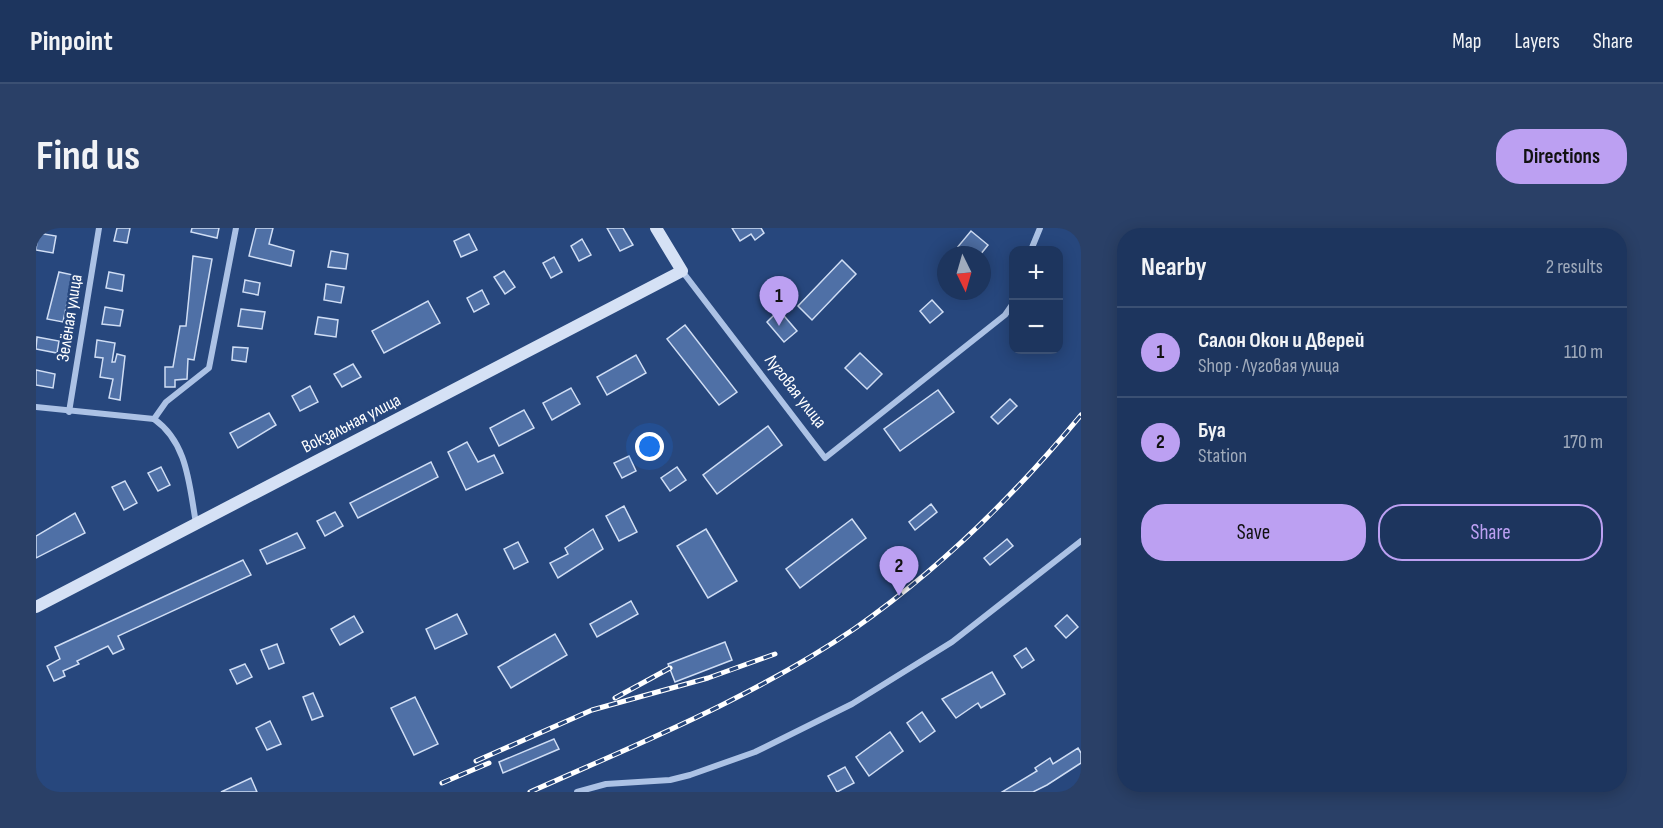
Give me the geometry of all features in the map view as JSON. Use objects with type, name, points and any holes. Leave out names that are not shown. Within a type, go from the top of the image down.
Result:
[{"type":"street","name":"Зелёная улица","points":[[69,412],[99,228]]},
{"type":"street","points":[[154,419],[166,402],[209,368],[236,228]]},
{"type":"street","name":"Луговая улица","points":[[656,228],[682,271],[825,458],[1005,315],[1009,309]]},
{"type":"street","points":[[1033,246],[1040,228]]},
{"type":"street","name":"Вокзальная улица","points":[[36,607],[682,271]]},
{"type":"street","points":[[36,407],[154,419],[176,440],[187,467],[196,524]]},
{"type":"street","points":[[577,792],[606,783],[670,780],[756,752],[852,704],[952,642],[1081,541]]},
{"type":"street","points":[[1075,792],[1081,788]]},
{"type":"building","points":[[117,228],[130,228],[127,243],[114,241]]},
{"type":"building","points":[[192,228],[219,228],[217,238],[191,232]]},
{"type":"building","points":[[256,228],[273,228],[269,244],[294,251],[291,266],[249,256]]},
{"type":"building","points":[[607,228],[623,228],[633,245],[620,251]]},
{"type":"building","points":[[732,228],[761,228],[764,233],[755,240],[751,234],[740,241]]},
{"type":"building","points":[[971,231],[988,245],[987,246],[958,246]]},
{"type":"building","points":[[38,233],[56,236],[53,253],[36,250]]},
{"type":"building","points":[[469,234],[477,250],[461,257],[454,241]]},
{"type":"building","points":[[582,239],[591,255],[579,261],[571,246]]},
{"type":"building","points":[[331,251],[348,254],[346,269],[328,267]]},
{"type":"building","points":[[193,256],[212,259],[194,360],[188,359],[187,379],[175,380],[175,387],[165,387],[165,367],[173,367],[180,326],[186,326]]},
{"type":"building","points":[[554,257],[562,272],[551,278],[543,263]]},
{"type":"building","points":[[842,260],[856,274],[812,320],[798,306]]},
{"type":"building","points":[[504,271],[515,287],[505,294],[494,277]]},
{"type":"building","points":[[59,272],[73,275],[63,322],[47,319]]},
{"type":"building","points":[[109,272],[124,275],[122,291],[106,288]]},
{"type":"building","points":[[245,280],[260,283],[258,295],[243,292]]},
{"type":"building","points":[[326,284],[344,287],[341,303],[324,300]]},
{"type":"building","points":[[482,290],[489,304],[474,312],[467,298]]},
{"type":"building","points":[[932,300],[943,312],[930,323],[920,311]]},
{"type":"building","points":[[428,301],[440,323],[384,353],[372,331]]},
{"type":"building","points":[[105,307],[123,310],[120,326],[102,324]]},
{"type":"building","points":[[241,309],[265,312],[262,329],[238,326]]},
{"type":"building","points":[[779,310],[797,331],[784,342],[767,322]]},
{"type":"building","points":[[318,317],[338,320],[336,337],[315,334]]},
{"type":"building","points":[[685,325],[737,392],[719,405],[667,339]]},
{"type":"building","points":[[37,337],[59,341],[57,353],[36,349]]},
{"type":"building","points":[[97,340],[115,343],[112,362],[115,362],[117,354],[125,356],[120,400],[109,398],[113,379],[100,377],[103,358],[95,357]]},
{"type":"building","points":[[233,347],[248,348],[246,362],[232,360]]},
{"type":"building","points":[[860,353],[882,374],[867,389],[845,368]]},
{"type":"building","points":[[636,355],[646,373],[607,395],[597,377]]},
{"type":"building","points":[[353,364],[361,377],[342,387],[334,374]]},
{"type":"building","points":[[36,370],[55,374],[53,388],[36,385]]},
{"type":"building","points":[[310,386],[318,402],[300,411],[292,396]]},
{"type":"building","points":[[571,388],[580,404],[552,420],[543,403]]},
{"type":"building","points":[[938,390],[954,412],[900,451],[884,429]]},
{"type":"building","points":[[1010,399],[1017,406],[998,424],[991,417]]},
{"type":"building","points":[[524,410],[534,428],[499,446],[490,428]]},
{"type":"building","points":[[269,413],[276,425],[238,448],[230,433]]},
{"type":"building","points":[[768,426],[782,445],[717,494],[703,475]]},
{"type":"building","points":[[467,442],[478,462],[494,455],[503,473],[466,490],[448,452]]},
{"type":"building","points":[[629,456],[636,471],[622,478],[614,463]]},
{"type":"building","points":[[431,462],[438,477],[358,518],[350,503]]},
{"type":"building","points":[[161,467],[170,485],[158,491],[148,473]]},
{"type":"building","points":[[677,467],[686,480],[670,491],[661,478]]},
{"type":"building","points":[[125,481],[137,503],[124,510],[112,487]]},
{"type":"building","points":[[931,504],[937,512],[915,530],[909,522]]},
{"type":"building","points":[[624,506],[637,532],[619,541],[606,516]]},
{"type":"building","points":[[335,512],[343,526],[325,536],[317,521]]},
{"type":"building","points":[[75,513],[85,533],[36,558],[36,536]]},
{"type":"building","points":[[852,519],[866,538],[800,588],[786,569]]},
{"type":"building","points":[[593,529],[603,549],[558,578],[550,563],[568,554],[565,548]]},
{"type":"building","points":[[706,529],[737,581],[708,598],[677,546]]},
{"type":"building","points":[[297,533],[305,548],[267,564],[260,550]]},
{"type":"building","points":[[1007,539],[1013,546],[990,565],[984,558]]},
{"type":"building","points":[[518,542],[528,562],[514,569],[504,549]]},
{"type":"building","points":[[243,560],[251,575],[118,636],[124,649],[113,654],[108,646],[77,661],[79,664],[63,671],[65,676],[54,681],[47,666],[60,659],[55,647]]},
{"type":"building","points":[[631,601],[638,614],[597,637],[590,624]]},
{"type":"building","points":[[457,614],[467,634],[435,649],[426,629]]},
{"type":"building","points":[[1067,615],[1078,627],[1066,638],[1055,626]]},
{"type":"building","points":[[354,616],[363,632],[340,645],[331,629]]},
{"type":"building","points":[[555,634],[567,655],[511,688],[498,667]]},
{"type":"building","points":[[725,642],[732,660],[675,682],[668,664]]},
{"type":"building","points":[[277,644],[284,663],[269,669],[261,650]]},
{"type":"building","points":[[1026,648],[1034,660],[1022,668],[1014,656]]},
{"type":"building","points":[[245,664],[252,677],[237,684],[230,670]]},
{"type":"building","points":[[992,672],[1005,694],[981,708],[978,703],[956,718],[942,699]]},
{"type":"building","points":[[313,693],[323,716],[312,720],[303,697]]},
{"type":"building","points":[[415,697],[438,744],[414,755],[391,708]]},
{"type":"building","points":[[922,712],[935,731],[920,742],[907,723]]},
{"type":"building","points":[[270,721],[281,744],[267,750],[256,728]]},
{"type":"building","points":[[890,732],[903,751],[869,776],[856,757]]},
{"type":"building","points":[[554,739],[559,749],[503,773],[499,762]]},
{"type":"building","points":[[1078,748],[1081,753],[1081,763],[1047,785],[1033,792],[1002,792],[1037,771],[1035,768],[1050,758],[1053,764]]},
{"type":"building","points":[[845,767],[854,783],[837,792],[828,776]]},
{"type":"building","points":[[251,778],[257,792],[221,792]]},
{"type":"railway","points":[[530,792],[737,698],[816,654],[854,629],[916,582],[975,530],[1056,445],[1081,415]]},
{"type":"railway","points":[[476,761],[592,710],[708,678],[775,654]]},
{"type":"railway","points":[[615,698],[670,668]]},
{"type":"railway","points":[[442,783],[489,763]]},
{"type":"place","name":"Салон Окон и Дверей","points":[[779,326]]},
{"type":"place","name":"Буа","points":[[899,596]]}]
